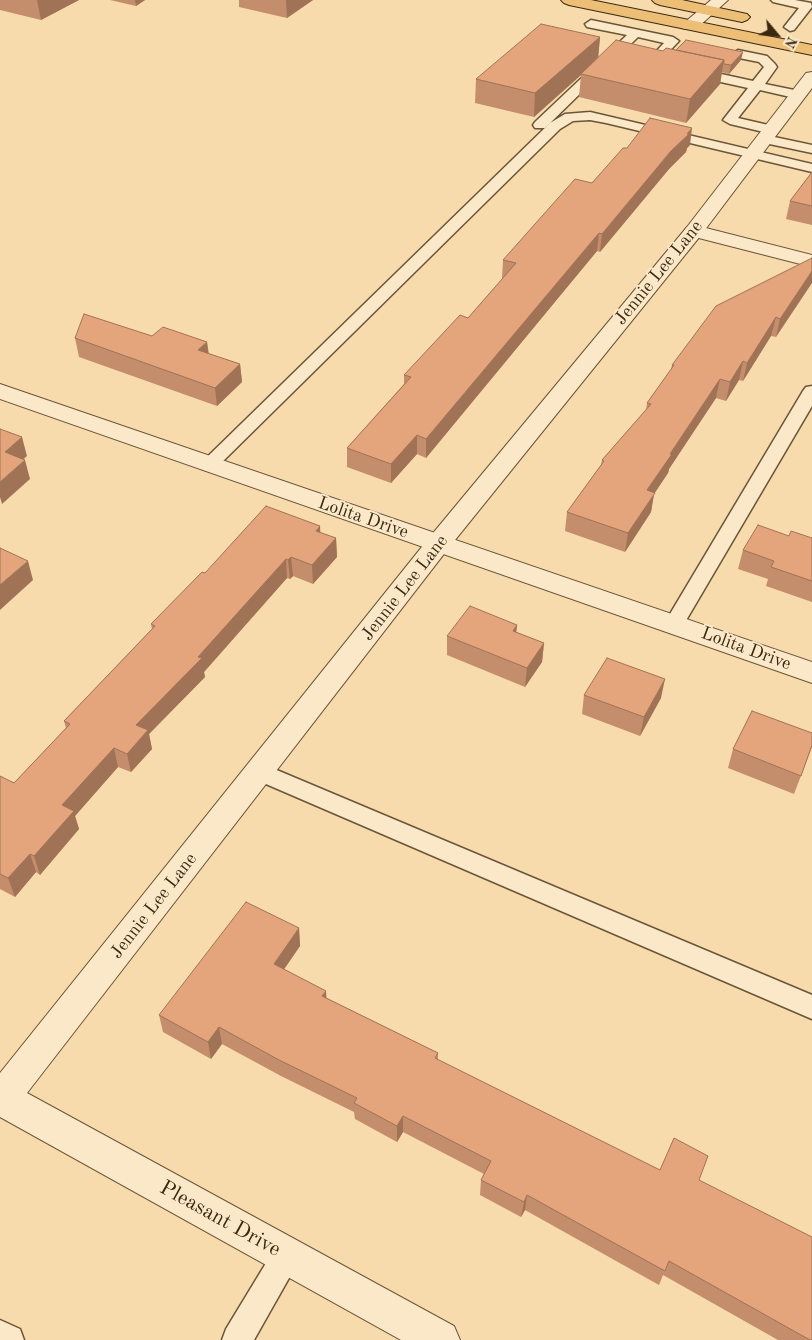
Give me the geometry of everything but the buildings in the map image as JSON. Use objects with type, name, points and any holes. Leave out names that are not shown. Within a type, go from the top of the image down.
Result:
[{"type":"main road","points":[[569,0],[812,50]]},
{"type":"main road","points":[[660,0],[714,5],[754,19]]},
{"type":"main road","points":[[772,23],[797,28]]},
{"type":"street","points":[[690,26],[714,5]]},
{"type":"street","name":"Jennie Lee Lane","points":[[0,1098],[260,772],[438,544],[694,231],[805,86]]},
{"type":"street","points":[[694,231],[812,261]]},
{"type":"street","name":"Lolita Drive","points":[[0,391],[812,673]]},
{"type":"street","name":"Pleasant Drive","points":[[0,1098],[440,1340]]},
{"type":"lane","points":[[777,0],[807,6],[797,28]]},
{"type":"lane","points":[[609,8],[588,27],[636,33],[678,42]]},
{"type":"lane","points":[[690,26],[678,42],[651,63],[757,86],[805,86]]},
{"type":"lane","points":[[534,131],[636,33]]},
{"type":"lane","points":[[752,38],[734,53],[763,59],[771,67],[730,120],[812,168]]},
{"type":"lane","points":[[209,465],[548,133],[570,117],[590,116],[764,141],[809,144]]},
{"type":"lane","points":[[674,624],[812,391]]},
{"type":"lane","points":[[260,772],[812,1007]]},
{"type":"lane","points":[[237,1340],[286,1255]]},
{"type":"lane","points":[[0,1334],[8,1340]]}]
